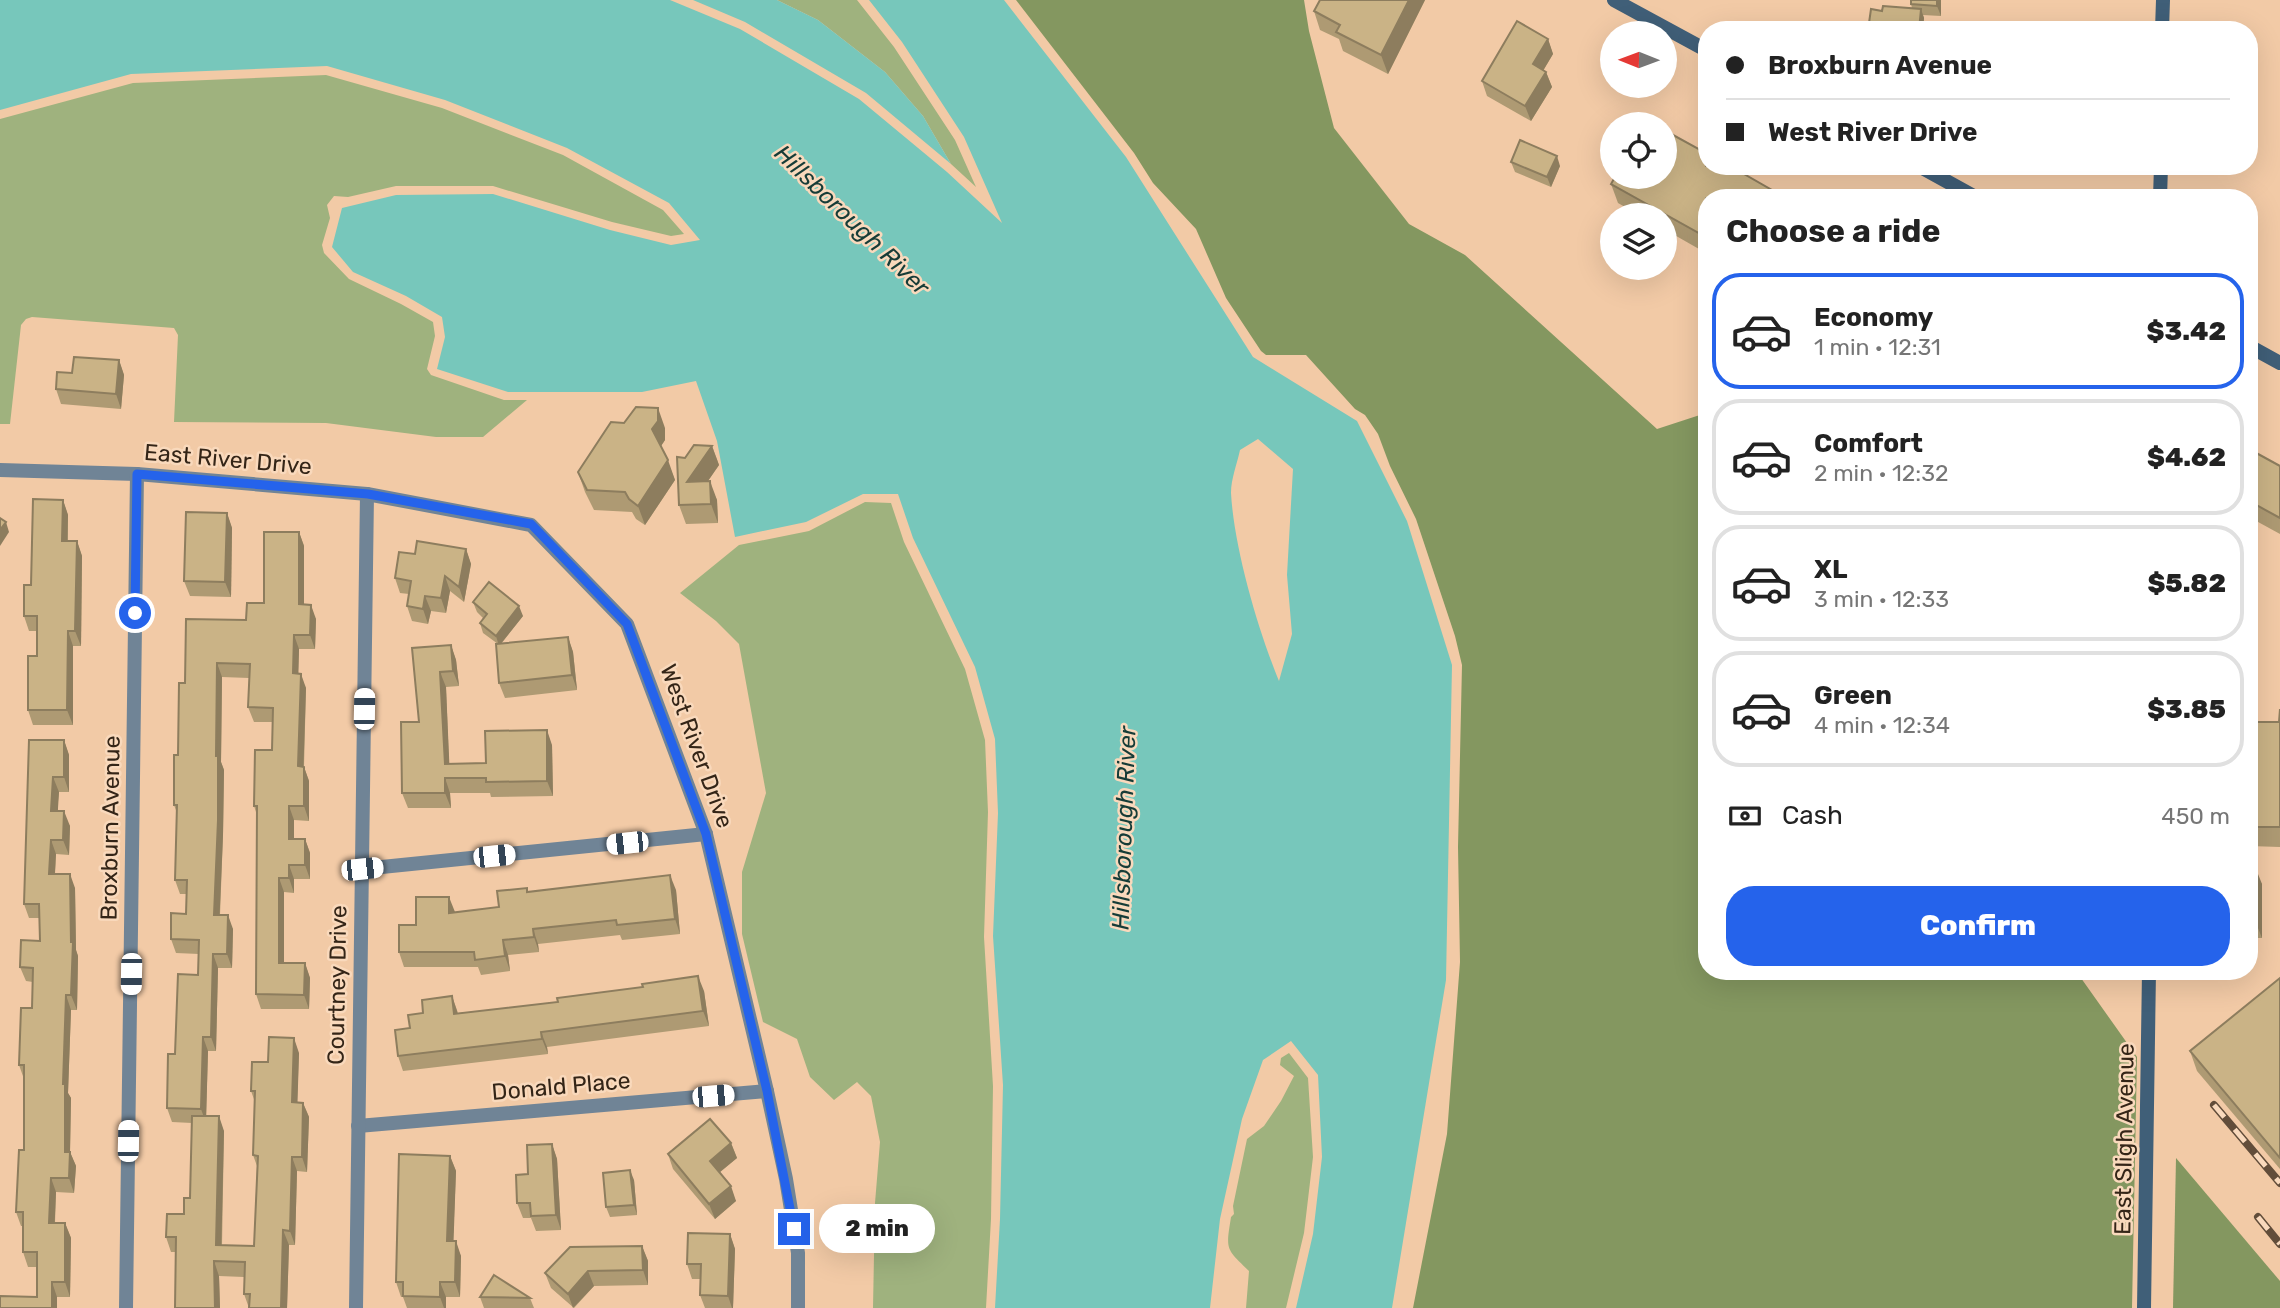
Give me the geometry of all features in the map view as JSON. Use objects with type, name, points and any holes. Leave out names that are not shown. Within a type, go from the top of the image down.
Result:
[{"type":"street","points":[[1614,0],[1698,46]]},
{"type":"street","points":[[2162,21],[2163,0]]},
{"type":"street","points":[[1935,175],[1961,189]]},
{"type":"street","points":[[2258,351],[2280,363]]},
{"type":"street","name":"East River Drive","points":[[0,470],[137,474],[368,494]]},
{"type":"street","name":"Broxburn Avenue","points":[[126,1308],[137,474]]},
{"type":"street","name":"West River Drive","points":[[368,494],[531,524],[627,624],[706,834],[767,1091],[798,1253],[798,1308]]},
{"type":"street","name":"Courtney Drive","points":[[356,1308],[368,494]]},
{"type":"street","points":[[362,869],[706,834]]},
{"type":"street","name":"East Sligh Avenue","points":[[2144,1308],[2149,980]]},
{"type":"street","name":"Donald Place","points":[[358,1126],[767,1091]]},
{"type":"green space","points":[[777,0],[857,0],[894,47],[955,140],[976,187],[951,164],[923,116],[885,72],[818,20]]},
{"type":"green space","points":[[1016,0],[1304,0],[1309,31],[1334,128],[1409,224],[1465,255],[1657,429],[1698,416],[1698,980],[2082,980],[2137,1057],[2132,1308],[1413,1308],[1447,1134],[1460,962],[1458,847],[1462,665],[1455,636],[1416,519],[1390,466],[1378,434],[1365,415],[1355,409],[1306,355],[1266,355],[1261,351],[1226,298],[1196,229],[1153,183],[1134,153]]},
{"type":"green space","points":[[326,75],[442,108],[563,155],[663,210],[684,234],[671,236],[612,222],[493,186],[396,186],[348,197],[334,196],[327,205],[330,218],[322,245],[324,253],[349,279],[433,322],[435,336],[427,369],[431,375],[504,400],[527,400],[483,437],[436,437],[326,423],[174,422],[178,335],[174,328],[32,317],[21,325],[10,424],[0,424],[0,119],[133,83]]},
{"type":"green space","points":[[865,502],[891,503],[904,542],[965,669],[985,740],[988,812],[984,937],[993,1086],[991,1219],[986,1308],[873,1308],[875,1203],[880,1142],[871,1096],[857,1082],[834,1100],[810,1077],[797,1039],[763,1022],[742,934],[742,872],[766,793],[739,644],[716,621],[680,593],[739,545],[809,531]]},
{"type":"green space","points":[[1289,1053],[1308,1078],[1313,1157],[1304,1233],[1286,1308],[1246,1308],[1249,1271],[1229,1248],[1231,1217],[1234,1214],[1233,1206],[1247,1139],[1264,1126],[1294,1076],[1280,1065],[1281,1058]]},
{"type":"green space","points":[[2176,1158],[2280,1281],[2280,1308],[2173,1308]]},
{"type":"water","name":"Hillsborough River","points":[[0,0],[670,0],[740,29],[859,99],[947,172],[1002,223],[964,137],[902,42],[869,0],[1004,0],[1126,157],[1253,357],[1357,421],[1407,521],[1452,665],[1446,980],[1392,1308],[1296,1308],[1313,1234],[1322,1157],[1318,1075],[1291,1041],[1263,1060],[1242,1119],[1220,1219],[1210,1308],[995,1308],[1003,1085],[993,936],[998,813],[995,739],[975,667],[913,538],[898,494],[863,494],[806,522],[735,537],[717,441],[696,381],[642,392],[508,392],[437,369],[445,337],[442,317],[406,296],[353,272],[332,247],[342,208],[396,195],[493,194],[610,230],[671,245],[700,240],[669,203],[567,148],[445,100],[327,66],[131,74],[0,110]],"holes":[[[1258,439],[1293,469],[1287,575],[1292,634],[1279,681],[1255,614],[1242,563],[1231,488],[1240,450]]]},
{"type":"water","points":[[693,0],[777,0],[818,20],[885,72],[923,116],[951,164],[866,93],[745,22]]},
{"type":"building","points":[[1320,0],[1409,0],[1381,55],[1336,32],[1340,25],[1314,11]]},
{"type":"building","points":[[1911,0],[1937,0],[1937,6],[1911,4]]},
{"type":"building","points":[[1883,6],[1921,9],[1920,21],[1869,21],[1871,9],[1882,11]]},
{"type":"building","points":[[1517,21],[1548,39],[1533,64],[1546,72],[1525,106],[1482,81]]},
{"type":"building","points":[[1677,137],[1698,149],[1698,175],[1746,175],[1770,189],[1698,189],[1698,233],[1677,221],[1677,203],[1645,203],[1620,189],[1677,189]]},
{"type":"building","points":[[1520,140],[1557,156],[1547,177],[1511,162]]},
{"type":"building","points":[[74,357],[119,360],[116,394],[56,389],[57,372],[72,373]]},
{"type":"building","points":[[636,407],[658,408],[658,421],[652,429],[668,460],[638,506],[625,492],[587,490],[578,472],[611,422],[624,423]]},
{"type":"building","points":[[694,445],[712,446],[687,482],[710,481],[711,504],[679,505],[677,457],[685,458]]},
{"type":"building","points":[[2258,454],[2280,466],[2280,518],[2258,506]]},
{"type":"building","points":[[33,499],[63,500],[62,541],[77,541],[75,631],[68,631],[67,710],[28,710],[28,656],[37,656],[37,616],[24,616],[24,585],[31,585]]},
{"type":"building","points":[[186,512],[227,513],[225,582],[184,581]]},
{"type":"building","points":[[0,518],[6,522],[0,530]]},
{"type":"building","points":[[264,532],[299,532],[299,604],[311,605],[310,635],[294,635],[293,673],[301,674],[298,766],[304,767],[304,806],[289,806],[289,839],[305,839],[305,865],[289,865],[289,878],[279,878],[279,963],[305,963],[304,995],[256,994],[255,750],[272,750],[273,708],[248,707],[250,664],[217,663],[218,820],[214,915],[228,915],[227,954],[213,954],[211,1037],[203,1037],[201,1109],[167,1108],[168,1054],[175,1054],[178,974],[198,975],[199,940],[171,939],[171,913],[186,914],[187,880],[175,880],[177,805],[174,805],[174,755],[178,755],[179,683],[185,683],[186,619],[246,620],[247,603],[264,603]]},
{"type":"building","points":[[417,541],[466,549],[459,587],[445,576],[441,598],[425,596],[423,609],[407,606],[411,581],[395,578],[399,552],[415,554]]},
{"type":"building","points":[[489,582],[519,606],[496,636],[480,623],[487,614],[473,602]]},
{"type":"building","points":[[568,637],[572,675],[499,683],[496,644]]},
{"type":"building","points":[[451,645],[453,671],[440,672],[445,764],[486,763],[485,731],[547,730],[547,781],[486,782],[486,778],[445,778],[445,793],[402,793],[401,722],[419,722],[412,648]]},
{"type":"building","points":[[2280,709],[2280,827],[2258,827],[2258,722],[2279,722]]},
{"type":"building","points":[[29,740],[64,740],[64,777],[53,777],[51,811],[64,811],[63,840],[51,840],[49,874],[70,874],[73,942],[71,995],[66,995],[63,1084],[65,1152],[70,1152],[69,1178],[51,1178],[49,1223],[65,1223],[65,1282],[52,1282],[52,1308],[0,1308],[0,1296],[37,1297],[37,1252],[23,1252],[23,1212],[16,1212],[19,1150],[24,1150],[24,1065],[19,1065],[21,1008],[32,1008],[33,968],[20,967],[21,940],[40,941],[39,904],[24,904]]},
{"type":"building","points":[[670,875],[675,919],[617,925],[616,920],[533,929],[534,937],[503,940],[505,956],[475,960],[474,952],[399,952],[399,925],[416,925],[416,897],[449,897],[449,913],[499,907],[497,891],[527,888],[527,892]]},
{"type":"building","points":[[698,976],[703,1011],[541,1032],[542,1039],[398,1056],[395,1030],[410,1028],[408,1015],[423,1013],[422,1000],[452,996],[454,1014],[558,1002],[557,998],[643,987],[642,984]]},
{"type":"building","points":[[2280,978],[2280,1158],[2190,1051]]},
{"type":"building","points":[[269,1037],[294,1038],[292,1102],[303,1103],[302,1157],[292,1157],[290,1231],[283,1230],[281,1308],[249,1308],[250,1294],[244,1294],[245,1262],[214,1261],[215,1308],[175,1308],[176,1237],[166,1237],[167,1214],[184,1214],[184,1198],[190,1198],[192,1116],[219,1116],[216,1245],[254,1246],[258,1156],[253,1155],[255,1091],[251,1091],[252,1062],[268,1062]]},
{"type":"building","points":[[710,1119],[731,1143],[710,1161],[731,1186],[709,1204],[668,1154]]},
{"type":"building","points":[[552,1144],[556,1215],[531,1216],[530,1203],[517,1203],[516,1175],[528,1174],[527,1145]]},
{"type":"building","points":[[399,1154],[450,1156],[447,1241],[456,1241],[455,1282],[440,1282],[440,1297],[403,1296],[403,1282],[396,1282]]},
{"type":"building","points":[[630,1170],[634,1205],[606,1207],[603,1173]]},
{"type":"building","points":[[688,1233],[730,1234],[728,1296],[700,1295],[701,1264],[687,1264]]},
{"type":"building","points":[[642,1246],[643,1270],[588,1271],[568,1294],[545,1273],[570,1247]]},
{"type":"building","points":[[494,1275],[530,1298],[480,1297]]},
{"type":"railway","points":[[2214,1105],[2280,1183]]},
{"type":"railway","points":[[2258,1217],[2280,1244]]},
{"type":"route","points":[[135,613],[137,474],[368,494],[531,524],[627,624],[706,834],[767,1091],[794,1229]]}]
